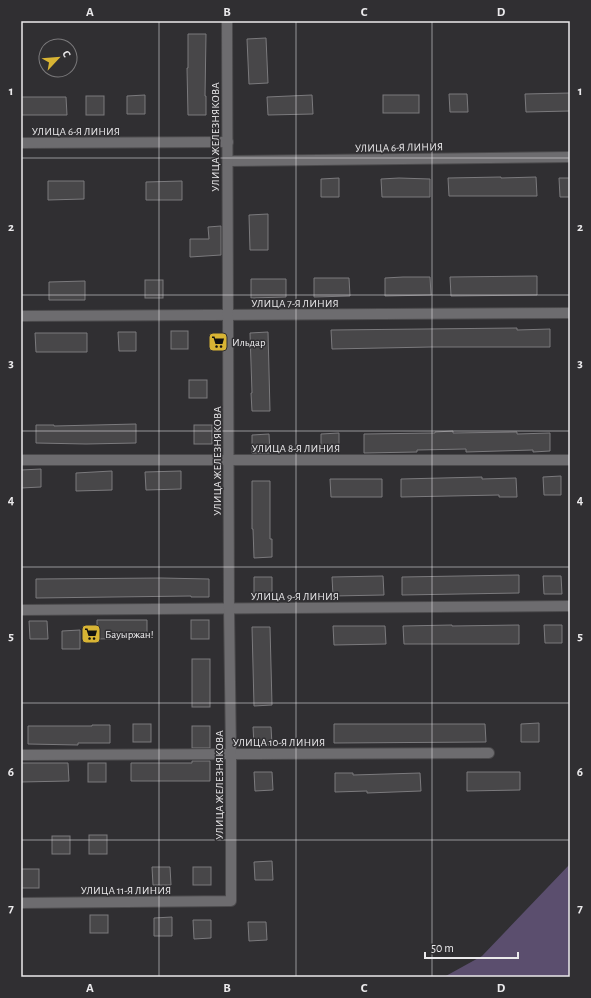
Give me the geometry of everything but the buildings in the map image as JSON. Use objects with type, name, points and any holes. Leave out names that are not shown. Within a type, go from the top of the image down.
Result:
[{"type":"street","name":"УЛИЦА ЖЕЛЕЗНЯКОВА","points":[[227,21],[229,609],[232,754],[231,901]]},
{"type":"street","name":"УЛИЦА 6-Я ЛИНИЯ","points":[[21,143],[228,142]]},
{"type":"street","name":"УЛИЦА 6-Я ЛИНИЯ","points":[[228,161],[570,157]]},
{"type":"street","name":"УЛИЦА 7-Я ЛИНИЯ","points":[[21,316],[570,313]]},
{"type":"street","name":"УЛИЦА 8-Я ЛИНИЯ","points":[[21,460],[570,460]]},
{"type":"street","name":"УЛИЦА 9-Я ЛИНИЯ","points":[[21,610],[570,606]]},
{"type":"street","name":"УЛИЦА 10-Я ЛИНИЯ","points":[[21,755],[489,753]]},
{"type":"street","name":"УЛИЦА 11-Я ЛИНИЯ","points":[[21,902],[231,901]]},
{"type":"shaded area","points":[[570,864],[570,977],[444,977],[482,956]]},
{"type":"place","name":"Ильдар","points":[[218,342]]},
{"type":"place","name":"Бауыржан!","points":[[91,634]]}]
